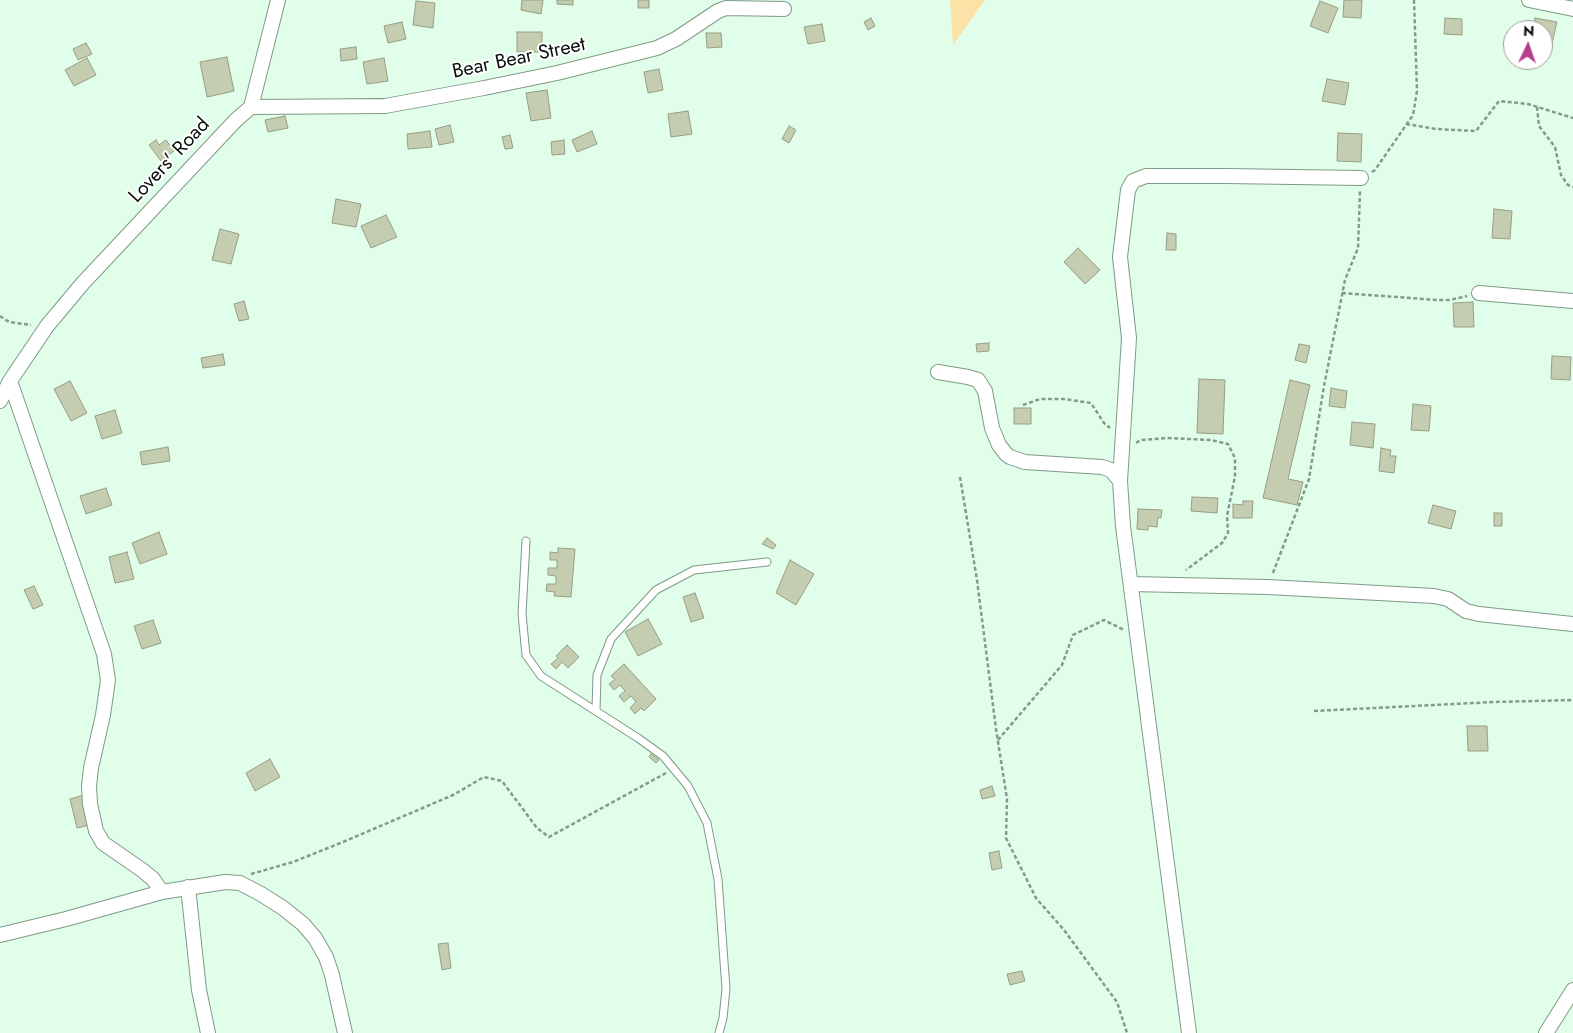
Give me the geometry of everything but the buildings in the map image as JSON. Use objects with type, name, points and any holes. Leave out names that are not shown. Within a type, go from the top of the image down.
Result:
[{"type":"street","points":[[251,108],[278,0]]},
{"type":"street","points":[[1529,0],[1573,9]]},
{"type":"street","name":"Bear Bear Street","points":[[251,108],[385,106],[484,88],[557,73],[658,48],[726,8],[784,10]]},
{"type":"street","name":"Lovers' Road","points":[[0,401],[10,382],[47,326],[83,283],[236,120],[251,108]]},
{"type":"street","points":[[1189,1033],[1123,526],[1120,481],[1129,338],[1120,258],[1128,190],[1133,181],[1146,176],[1361,178]]},
{"type":"street","points":[[1479,294],[1573,301]]},
{"type":"street","points":[[938,372],[978,380],[985,391],[992,428],[1006,454],[1010,457],[1025,462],[1102,466],[1110,470],[1120,481]]},
{"type":"street","points":[[10,382],[104,654],[108,680],[89,786],[90,804],[96,831],[103,843],[153,879],[162,892]]},
{"type":"street","points":[[1132,584],[1268,587],[1434,596],[1448,599],[1466,611],[1479,614],[1573,624]]},
{"type":"street","points":[[0,935],[162,892],[225,882],[240,883],[283,908],[303,924],[315,938],[326,957],[344,1033]]},
{"type":"street","points":[[188,887],[199,990],[208,1033]]},
{"type":"street","points":[[1546,1033],[1573,990]]},
{"type":"lane","points":[[526,541],[522,614],[526,655],[541,676],[663,756],[688,786],[707,823],[718,879],[726,989],[719,1033]]},
{"type":"lane","points":[[596,711],[597,675],[611,639],[656,590],[694,570],[767,562]]},
{"type":"path","points":[[1268,587],[1309,479],[1342,293],[1345,280],[1358,248],[1361,178],[1375,170],[1413,115],[1417,91],[1414,0]]},
{"type":"path","points":[[1406,124],[1436,129],[1476,131],[1499,101],[1528,104],[1573,118]]},
{"type":"path","points":[[1537,107],[1538,126],[1554,147],[1561,175],[1568,185],[1573,187]]},
{"type":"path","points":[[1342,293],[1437,300],[1450,300],[1479,294]]},
{"type":"path","points":[[0,316],[9,322],[47,326]]},
{"type":"path","points":[[1022,405],[1040,399],[1064,399],[1091,403],[1122,445],[1141,440],[1168,438],[1211,440],[1228,444],[1235,458],[1235,476],[1227,516],[1228,533],[1222,543],[1168,584]]},
{"type":"path","points":[[960,477],[977,580],[1007,799],[1006,838],[1036,898],[1064,930],[1117,1002],[1127,1033]]},
{"type":"path","points":[[998,740],[1062,665],[1073,635],[1104,620],[1138,637]]},
{"type":"path","points":[[1314,711],[1573,700]]},
{"type":"path","points":[[250,874],[293,862],[344,842],[453,795],[484,777],[502,781],[537,828],[549,837],[674,768]]},
{"type":"shaded area","points":[[950,0],[985,0],[953,45]]}]
